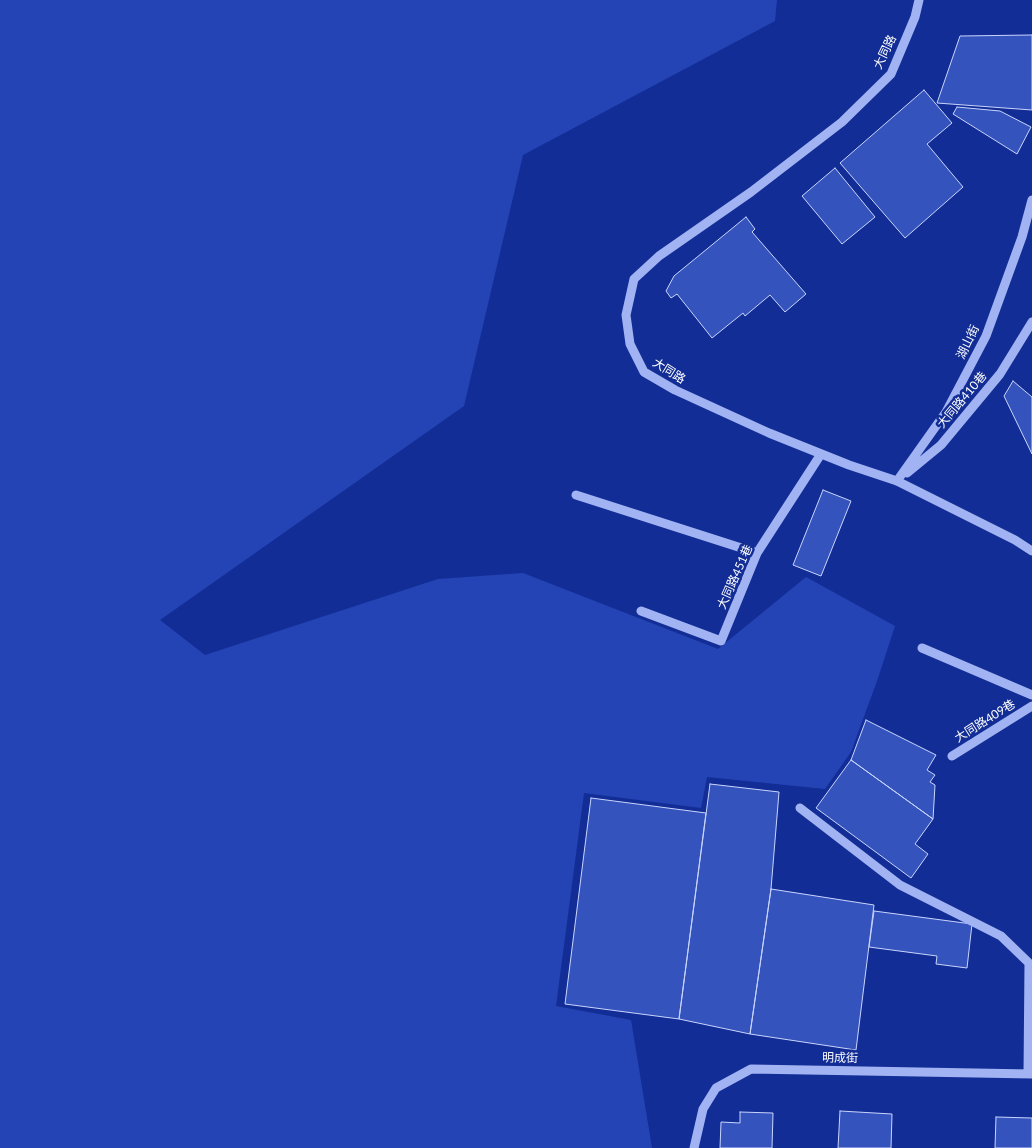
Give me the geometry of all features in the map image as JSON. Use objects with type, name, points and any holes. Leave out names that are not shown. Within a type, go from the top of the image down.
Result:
[{"type":"street","name":"大同路","points":[[919,0],[915,17],[891,74],[842,122],[751,192],[659,256],[634,279],[626,315],[630,344],[644,372],[675,390],[769,433],[897,481],[1015,540],[1032,551]]},
{"type":"street","name":"湖山街","points":[[897,481],[946,412],[986,336],[1022,237],[1032,200]]},
{"type":"street","name":"大同路410巷","points":[[897,481],[940,445],[1000,374],[1032,322]]},
{"type":"street","name":"大同路451巷","points":[[641,611],[721,641],[757,553],[821,454]]},
{"type":"street","points":[[576,495],[757,553]]},
{"type":"street","points":[[922,648],[1032,695]]},
{"type":"street","name":"大同路409巷","points":[[952,756],[1032,706]]},
{"type":"street","points":[[800,808],[900,885],[1001,936],[1029,963],[1030,1074]]},
{"type":"street","name":"明成街","points":[[694,1148],[703,1109],[716,1088],[750,1069],[1030,1074]]},
{"type":"shaded area","points":[[0,0],[777,0],[775,21],[523,155],[464,406],[160,620],[205,655],[438,579],[523,573],[718,649],[806,577],[895,626],[851,752],[825,789],[707,777],[701,808],[584,793],[556,1006],[631,1020],[652,1148],[0,1148]]},
{"type":"building","points":[[1032,35],[1032,110],[937,103],[960,36]]},
{"type":"building","points":[[924,90],[952,123],[927,144],[963,187],[905,238],[840,163]]},
{"type":"building","points":[[957,107],[1000,111],[1031,127],[1017,154],[953,114]]},
{"type":"building","points":[[835,168],[875,217],[842,244],[802,196]]},
{"type":"building","points":[[746,217],[755,229],[752,232],[806,294],[785,312],[770,295],[745,316],[743,313],[712,338],[677,294],[671,298],[666,291],[674,276]]},
{"type":"building","points":[[1013,381],[1032,397],[1032,454],[1004,396]]},
{"type":"building","points":[[823,490],[851,501],[821,576],[793,565]]},
{"type":"building","points":[[866,720],[936,755],[927,770],[935,775],[930,782],[935,785],[933,819],[851,760]]},
{"type":"building","points":[[851,760],[933,819],[915,844],[928,854],[911,878],[816,808]]},
{"type":"building","points":[[710,784],[779,792],[771,889],[750,1034],[679,1019]]},
{"type":"building","points":[[591,798],[706,813],[679,1019],[565,1004]]},
{"type":"building","points":[[771,889],[874,905],[856,1050],[750,1034]]},
{"type":"building","points":[[874,911],[972,924],[967,968],[936,964],[937,956],[869,947]]},
{"type":"building","points":[[840,1111],[892,1114],[891,1148],[838,1148]]},
{"type":"building","points":[[740,1112],[773,1113],[772,1148],[720,1148],[721,1122],[740,1123]]},
{"type":"building","points":[[996,1117],[1032,1118],[1032,1148],[995,1148]]}]
